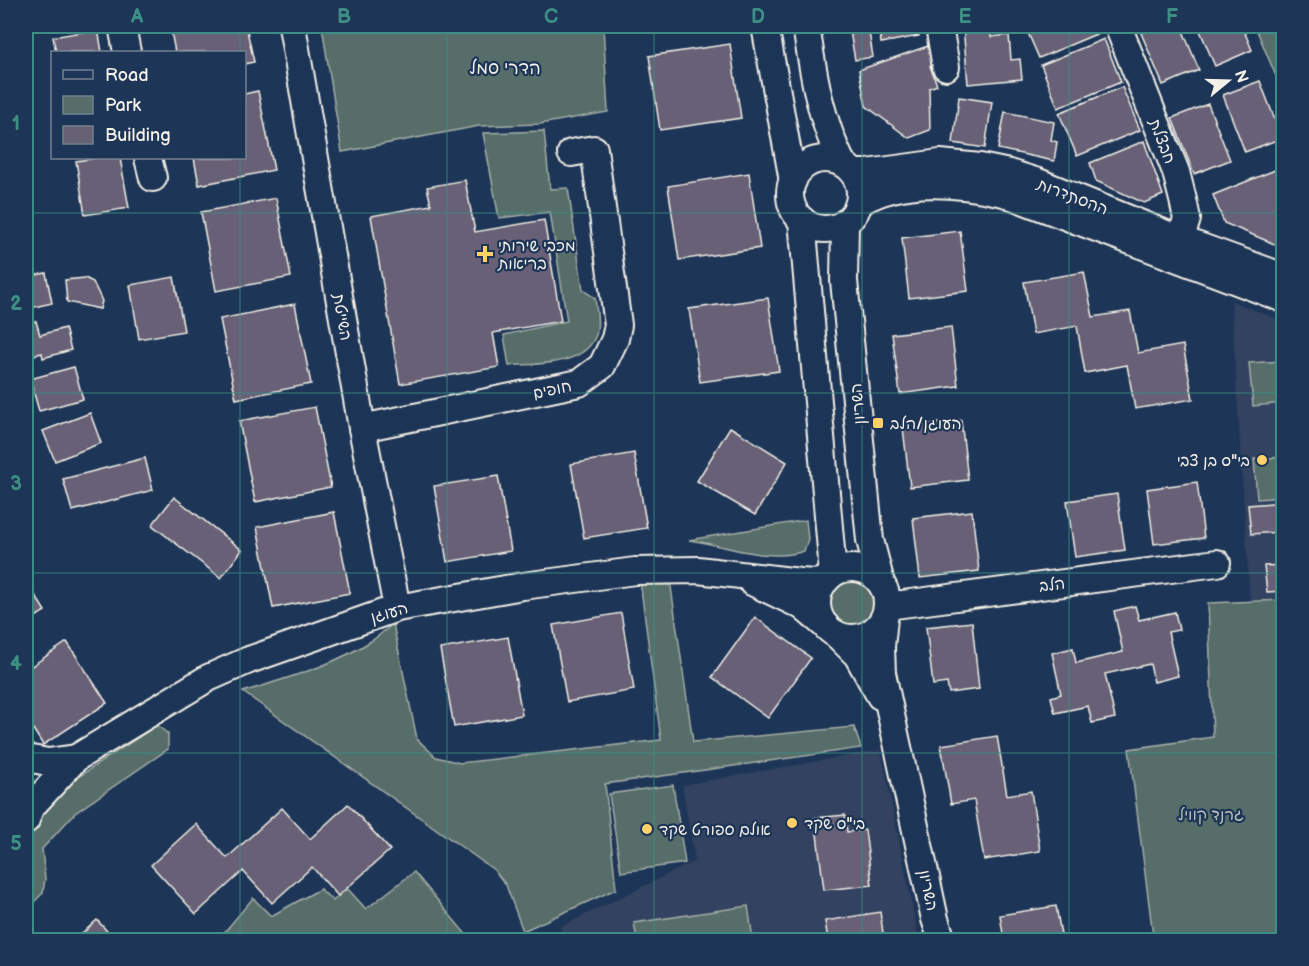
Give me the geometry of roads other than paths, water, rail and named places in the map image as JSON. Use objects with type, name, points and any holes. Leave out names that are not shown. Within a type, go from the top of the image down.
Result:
[{"type":"street","points":[[122,26],[127,51]]},
{"type":"street","name":"השייטת","points":[[292,26],[362,428],[397,608]]},
{"type":"street","points":[[765,26],[793,181]]},
{"type":"street","points":[[806,26],[818,102],[828,135],[859,182],[860,202],[857,210],[845,224],[838,228],[822,230],[808,225],[795,212],[791,202],[790,191],[793,181],[802,167],[817,159],[834,160],[848,168]]},
{"type":"street","points":[[939,26],[946,67]]},
{"type":"street","name":"חבצלת","points":[[1118,26],[1176,172],[1187,219],[1177,249]]},
{"type":"street","name":"חופים","points":[[362,428],[579,383],[602,366],[615,339],[618,325],[605,220],[594,149],[571,153]]},
{"type":"street","name":"ההסתדרות","points":[[848,168],[940,164],[990,169],[1038,182],[1284,299]]},
{"type":"street","name":"ההסתדרות","points":[[860,202],[884,191],[913,185],[977,188],[1031,202],[1177,249],[1284,277]]},
{"type":"street","points":[[802,220],[832,561],[828,578],[820,589],[819,613],[831,630],[846,637],[863,636],[878,627],[884,602],[868,572],[857,568],[846,569],[828,578]]},
{"type":"street","name":"השריון","points":[[845,224],[844,281],[870,540],[884,602],[882,673],[937,933]]},
{"type":"street","name":"הלב","points":[[884,602],[1217,563]]},
{"type":"street","name":"העוגן","points":[[26,820],[30,808],[76,758],[208,678],[249,660],[397,608],[524,586],[635,571],[698,570],[814,583],[828,578]]},
{"type":"street","name":"העוגן","points":[[733,573],[802,606],[831,630]]},
{"type":"street","name":"השריון","points":[[831,630],[857,656],[893,721]]},
{"type":"street","name":"העוגן","points":[[26,758],[48,762],[76,758]]},
{"type":"place","name":"מכבי שירותי בריאות","points":[[485,254]]},
{"type":"place","name":"העוגן/הלב","points":[[878,423]]},
{"type":"place","name":"בי\"ס בן צבי","points":[[1262,460]]},
{"type":"place","name":"בי\"ס שקד","points":[[792,823]]},
{"type":"place","name":"אולם ספורט שקד","points":[[647,829]]},
{"type":"district","name":"הדרי סמל","points":[[505,68]]},
{"type":"park label","name":"גרנד קוויל","points":[[1211,814]]}]
